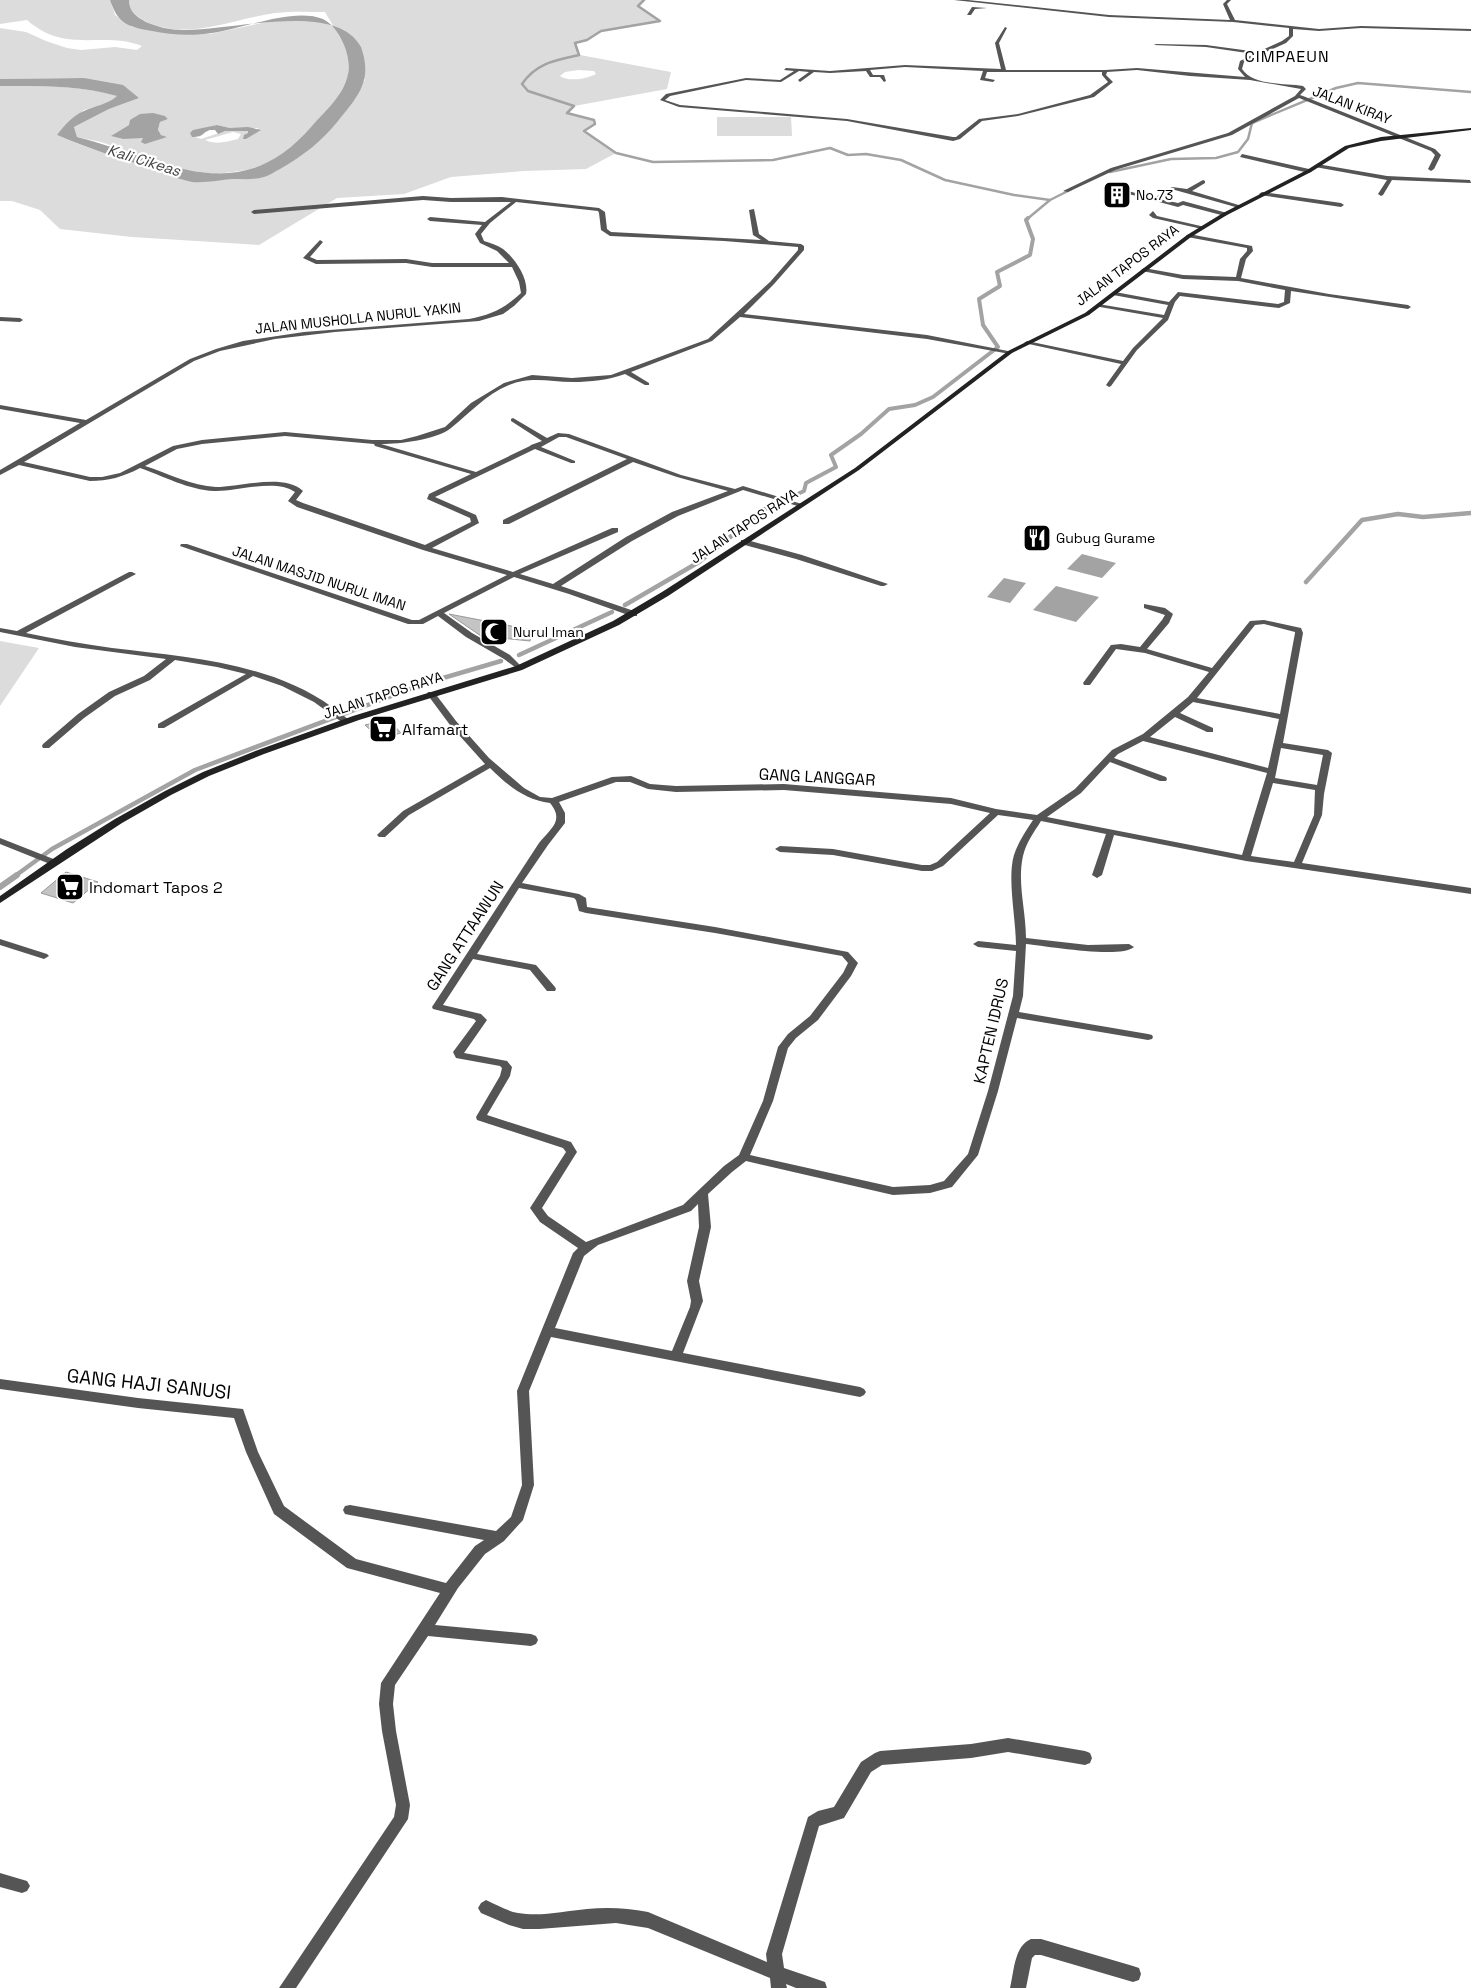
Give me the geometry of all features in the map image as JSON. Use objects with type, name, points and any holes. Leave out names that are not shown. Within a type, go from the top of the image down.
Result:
[{"type":"main road","name":"JALAN TAPOS RAYA","points":[[0,900],[53,862],[136,810],[194,779],[345,720],[519,668],[547,657],[634,614],[857,469],[1010,352],[1086,314],[1202,227],[1309,171],[1347,146],[1471,129]]},
{"type":"street","points":[[956,0],[1109,16],[1233,21],[1324,30],[1362,27],[1471,30]]},
{"type":"street","points":[[1229,0],[1225,4],[1233,21]]},
{"type":"street","points":[[969,14],[974,8],[993,8],[997,4]]},
{"type":"street","points":[[1004,72],[998,43],[1005,28]]},
{"type":"street","points":[[1249,79],[1241,73],[1240,65],[1244,60],[1289,39],[1292,33],[1291,28]]},
{"type":"street","points":[[1156,45],[1206,46],[1257,53]]},
{"type":"street","points":[[786,70],[812,72],[905,66],[1004,72],[1106,71],[1134,66],[1183,75],[1249,79]]},
{"type":"street","points":[[867,69],[872,76],[882,76],[884,82]]},
{"type":"street","points":[[1183,75],[1185,69]]},
{"type":"street","points":[[797,71],[780,81],[746,78],[668,95],[662,100],[679,106],[695,108],[847,120],[953,139],[958,138],[981,120],[1018,115],[1092,96],[1111,82],[1104,75],[1106,71]]},
{"type":"street","points":[[985,71],[982,79],[993,81]]},
{"type":"street","points":[[800,81],[812,72]]},
{"type":"street","name":"JALAN KIRAY","points":[[1249,79],[1304,88],[1299,97],[1403,137],[1436,152],[1437,158],[1431,169]]},
{"type":"street","points":[[1066,191],[1113,169],[1230,134],[1299,97]]},
{"type":"street","points":[[1242,156],[1309,171]]},
{"type":"street","points":[[1317,166],[1391,178],[1470,182]]},
{"type":"street","points":[[1381,194],[1391,178]]},
{"type":"street","points":[[1188,191],[1203,182]]},
{"type":"street","points":[[1156,198],[1174,188],[1239,206]]},
{"type":"street","points":[[1128,193],[1225,214]]},
{"type":"street","points":[[1262,194],[1341,206]]},
{"type":"street","points":[[17,462],[98,479],[122,475],[175,447],[186,444],[268,434],[297,434],[372,442],[407,441],[433,434],[447,428],[473,404],[506,384],[520,379],[541,377],[572,380],[612,377],[710,340],[772,283],[802,248],[799,245],[766,242],[610,234],[604,230],[602,212],[599,210],[516,200],[413,198],[254,212]]},
{"type":"street","points":[[430,219],[486,224],[516,200]]},
{"type":"street","points":[[752,210],[756,235],[766,242]]},
{"type":"street","points":[[1153,213],[1152,215],[1155,217],[1202,227]]},
{"type":"street","name":"JALAN MUSHOLLA NURUL YAKIN","points":[[0,473],[192,360],[236,345],[278,337],[464,320],[499,314],[524,293],[524,285],[500,250],[481,241],[478,234],[486,224]]},
{"type":"street","points":[[1189,236],[1247,246],[1250,251],[1243,259],[1238,279]]},
{"type":"street","points":[[320,242],[306,258],[308,260],[316,262],[406,261],[432,265],[512,265]]},
{"type":"street","points":[[1144,270],[1182,277],[1238,279],[1346,299],[1408,307]]},
{"type":"street","points":[[1109,385],[1124,363],[1167,317],[1178,294],[1279,306],[1287,303],[1288,288]]},
{"type":"street","points":[[1115,294],[1172,304]]},
{"type":"street","points":[[1100,305],[1167,317]]},
{"type":"street","points":[[739,315],[927,337],[1010,352]]},
{"type":"street","points":[[0,319],[20,320]]},
{"type":"street","points":[[1027,343],[1124,363]]},
{"type":"street","points":[[626,372],[647,384]]},
{"type":"street","points":[[0,407],[87,422]]},
{"type":"street","points":[[513,420],[547,441]]},
{"type":"street","points":[[426,548],[475,523],[473,517],[431,499],[432,496],[558,435],[567,435],[680,476],[735,492]]},
{"type":"street","points":[[372,442],[404,454],[477,474]]},
{"type":"street","points":[[533,446],[573,462]]},
{"type":"street","points":[[506,522],[633,459]]},
{"type":"street","points":[[139,466],[212,489],[276,484],[297,488],[300,491],[292,501],[426,548],[554,587],[634,614]]},
{"type":"street","points":[[554,587],[629,539],[675,514],[745,488],[801,505]]},
{"type":"street","name":"JALAN MASJID NURUL IMAN","points":[[184,546],[411,622],[426,620],[437,612],[512,575],[615,530]]},
{"type":"street","points":[[744,542],[884,584]]},
{"type":"street","points":[[18,634],[132,574]]},
{"type":"street","points":[[1142,651],[1166,621],[1169,614],[1146,606]]},
{"type":"street","points":[[437,612],[469,635],[507,657],[519,668]]},
{"type":"street","points":[[1039,818],[1078,791],[1119,748],[1143,738],[1191,699],[1255,622],[1264,622],[1298,630],[1299,633],[1284,718],[1271,776],[1246,858]]},
{"type":"street","points":[[0,630],[74,645],[174,658],[252,673],[277,681],[310,697],[345,720]]},
{"type":"street","points":[[1087,682],[1115,646],[1142,651],[1214,672]]},
{"type":"street","points":[[46,746],[81,716],[112,694],[147,678],[174,658]]},
{"type":"street","points":[[161,726],[252,673]]},
{"type":"street","points":[[431,694],[453,724],[513,784],[537,800],[553,801]]},
{"type":"street","points":[[1191,699],[1284,718]]},
{"type":"street","points":[[1174,713],[1210,730]]},
{"type":"street","points":[[1143,738],[1271,776],[1320,788],[1318,815],[1297,865]]},
{"type":"street","points":[[1278,745],[1328,753],[1318,800],[1318,817],[1310,832]]},
{"type":"street","points":[[1109,759],[1163,779]]},
{"type":"street","points":[[382,835],[406,814],[491,764]]},
{"type":"street","name":"GANG LANGGAR","points":[[553,801],[615,778],[631,779],[648,786],[676,789],[784,787],[952,801],[996,812],[1039,818],[1246,858],[1471,890]]},
{"type":"street","name":"GANG ATTAAWUN","points":[[553,801],[561,809],[563,817],[560,824],[544,843],[437,1007],[477,1016],[482,1020],[458,1052],[460,1056],[503,1063],[507,1067],[505,1076],[481,1117],[567,1145],[572,1152],[536,1208],[544,1219],[586,1246]]},
{"type":"street","points":[[780,849],[833,852],[922,868],[932,868],[940,864],[996,812]]},
{"type":"street","name":"KAPTEN IDRUS","points":[[744,1157],[893,1191],[930,1189],[948,1184],[973,1155],[1014,1014],[1021,945],[1016,870],[1022,846],[1039,818]]},
{"type":"street","points":[[1097,875],[1110,832]]},
{"type":"street","points":[[0,841],[53,862]]},
{"type":"street","points":[[287,1988],[401,1819],[404,1805],[389,1731],[386,1704],[388,1683],[425,1630],[449,1590],[480,1550],[499,1537],[516,1520],[528,1485],[523,1391],[578,1253],[586,1246],[607,1236],[687,1208],[728,1169],[744,1157],[768,1101],[783,1047],[792,1036],[814,1018],[848,974],[853,963],[845,954],[715,930],[586,910],[582,909],[581,898],[576,896],[517,885]]},
{"type":"street","points":[[0,942],[44,956]]},
{"type":"street","points":[[978,944],[1112,949],[1129,947]]},
{"type":"street","points":[[471,956],[533,967],[551,989]]},
{"type":"street","points":[[1014,1014],[1148,1037]]},
{"type":"street","points":[[676,1356],[697,1301],[693,1281],[705,1227],[702,1195]]},
{"type":"street","points":[[546,1331],[860,1392]]},
{"type":"street","name":"GANG HAJI SANUSI","points":[[0,1384],[102,1399],[239,1413],[252,1452],[280,1510],[352,1564],[449,1590]]},
{"type":"street","points":[[350,1510],[499,1537]]},
{"type":"street","points":[[425,1630],[531,1640]]},
{"type":"street","points":[[777,1981],[774,1954],[813,1822],[816,1819],[839,1813],[866,1767],[874,1761],[892,1756],[971,1751],[1008,1745],[1084,1758]]},
{"type":"street","points":[[0,1880],[22,1886]]},
{"type":"street","points":[[486,1908],[524,1921],[613,1914],[633,1916],[648,1920],[777,1981],[819,1988]]},
{"type":"street","points":[[1018,1988],[1025,1955],[1033,1947],[1041,1947],[1133,1974]]},
{"type":"shaded area","points":[[0,0],[110,0],[115,15],[132,27],[210,34],[290,17],[312,16],[324,20],[334,27],[343,42],[349,59],[348,78],[338,97],[300,140],[274,161],[247,170],[217,174],[178,169],[101,142],[77,137],[74,127],[109,109],[139,98],[84,78],[0,79],[0,28],[26,32],[67,48],[81,50],[115,47],[137,50],[142,46],[113,40],[56,37],[42,31],[27,20],[0,24]],"holes":[[[140,114],[165,116],[168,119],[160,122],[158,131],[166,137],[133,137],[123,139],[112,136],[129,125]],[[217,125],[230,128],[259,128],[249,133],[248,131],[225,131],[201,139],[192,136],[206,128]],[[233,132],[241,134],[238,139],[225,142],[217,143],[205,140]]]},
{"type":"shaded area","points":[[129,0],[644,0],[639,7],[660,21],[601,31],[587,40],[575,43],[580,55],[671,72],[667,89],[574,106],[568,113],[594,120],[595,124],[585,131],[616,153],[586,169],[524,171],[451,177],[404,194],[337,198],[259,245],[132,237],[60,229],[40,210],[12,201],[0,201],[0,86],[74,88],[118,96],[105,104],[84,110],[57,135],[81,145],[192,182],[265,177],[365,80],[325,12],[275,13],[211,27],[179,29],[147,22],[134,14]],"holes":[[[578,70],[594,71],[596,74],[583,78],[568,79],[560,76],[565,72]]]},
{"type":"shaded area","points":[[717,117],[791,117],[792,136],[717,136]]},
{"type":"shaded area","points":[[0,641],[39,648],[0,706]]},
{"type":"water","points":[[110,0],[129,0],[134,14],[146,22],[169,29],[204,29],[253,24],[205,34],[182,35],[159,32],[136,28],[125,23],[120,19]]},
{"type":"water","points":[[311,16],[323,19],[332,25],[307,21],[253,24],[283,17]]},
{"type":"water","name":"Kali Cikeas","points":[[332,25],[348,33],[361,47],[365,69],[362,87],[345,112],[319,142],[288,164],[268,176],[260,178],[192,182],[57,135],[76,115],[117,96],[74,88],[0,86],[0,79],[84,78],[123,85],[139,98],[109,109],[74,127],[77,137],[171,166],[200,172],[228,173],[256,167],[284,152],[329,108],[343,88],[348,72],[346,51]]},
{"type":"water","points":[[153,113],[165,116],[168,119],[160,122],[158,130],[161,135],[167,137],[145,144],[141,142],[143,138],[123,139],[111,136],[129,125],[130,120],[140,114]]},
{"type":"water","points":[[217,125],[230,128],[248,127],[261,130],[246,139],[243,139],[248,131],[225,131],[218,134],[215,130],[210,130],[196,137],[192,137],[190,133],[193,130]]},
{"type":"water","points":[[1082,554],[1116,563],[1102,578],[1067,569]]},
{"type":"water","points":[[1004,578],[1026,583],[1010,603],[987,597]]},
{"type":"water","points":[[1056,586],[1099,597],[1076,622],[1033,610]]},
{"type":"building","name":"Nurul Iman","points":[[449,614],[532,630],[530,641],[481,636]]},
{"type":"building","name":"Alfamart","points":[[388,719],[401,733],[380,739],[365,725]]},
{"type":"building","name":"Indomart Tapos 2","points":[[66,872],[98,882],[73,903],[41,893]]},
{"type":"waterway","points":[[644,0],[638,6],[660,21],[601,31],[587,40],[575,43],[579,55],[540,67],[522,84],[528,91],[574,106],[567,113],[594,120],[595,124],[584,131],[616,153],[653,162],[773,160],[830,148],[848,155],[866,154],[901,160],[945,180],[1014,195],[1050,200]]},
{"type":"waterway","points":[[1110,172],[1171,159],[1216,158],[1238,152],[1248,139],[1252,123],[1336,88],[1358,83],[1471,92]]},
{"type":"waterway","points":[[1050,200],[1072,189]]},
{"type":"waterway","points":[[1026,220],[1050,200]]},
{"type":"waterway","points":[[774,505],[804,491],[806,483],[836,467],[831,455],[861,434],[889,409],[915,405],[933,397],[998,347],[983,325],[979,299],[1000,286],[997,272],[1030,255],[1033,239],[1026,220]]},
{"type":"waterway","points":[[625,605],[699,562],[765,509],[777,504]]},
{"type":"waterway","points":[[1306,582],[1362,520],[1398,514],[1423,517],[1471,513]]},
{"type":"waterway","points":[[519,655],[612,612]]},
{"type":"waterway","points":[[15,876],[52,849],[195,770],[426,683],[501,661]]},
{"type":"waterway","points":[[0,887],[17,875]]},
{"type":"place","name":"No.73","points":[[1117,195]]},
{"type":"place","name":"Gubug Gurame","points":[[1037,538]]},
{"type":"place","name":"Nurul Iman","points":[[494,632]]},
{"type":"place","name":"Alfamart","points":[[383,729]]},
{"type":"place","name":"Indomart Tapos 2","points":[[70,887]]},
{"type":"district","name":"CIMPAEUN","points":[[1287,56]]}]
